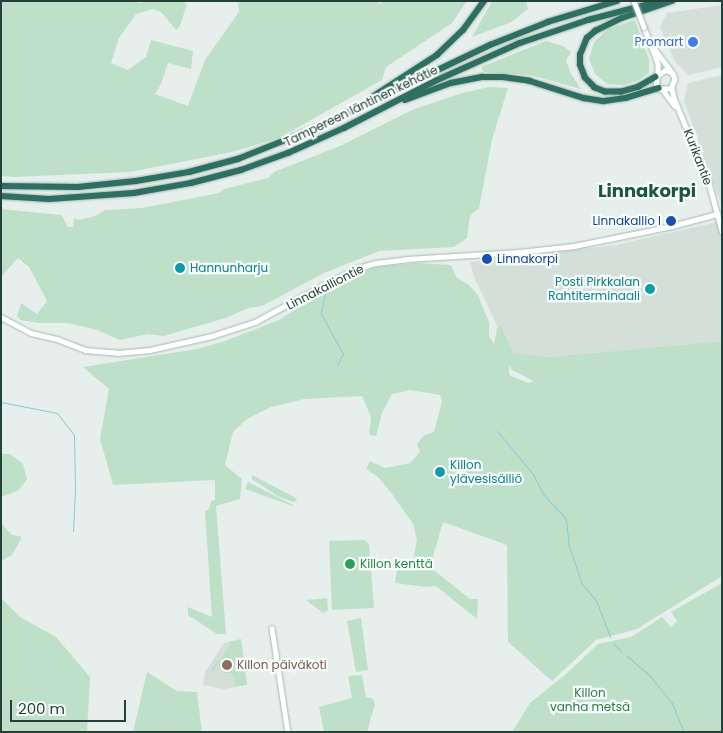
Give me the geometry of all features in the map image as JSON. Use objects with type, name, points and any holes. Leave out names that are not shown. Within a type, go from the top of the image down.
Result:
[{"type":"highway","points":[[355,109],[437,55],[463,30],[484,1]]},
{"type":"highway","name":"Tampereen läntinen kehätie","points":[[1,186],[78,187],[136,182],[190,172],[267,148],[355,109],[462,57],[517,34],[590,8],[617,1]]},
{"type":"highway","name":"Tampereen läntinen kehätie","points":[[1,196],[49,198],[103,196],[191,183],[240,170],[288,153],[443,77],[534,37],[588,20],[661,1]]},
{"type":"highway","points":[[657,76],[629,90],[605,92],[595,88],[585,78],[580,65],[580,55],[587,38],[595,30],[622,18],[672,1]]},
{"type":"highway","points":[[391,104],[451,83],[482,77],[523,80],[584,98],[604,101],[626,98],[660,89]]},
{"type":"main road","points":[[634,1],[659,68],[657,76],[660,89],[672,88],[675,79],[653,48]]},
{"type":"main road","points":[[657,76],[666,70],[671,72]]},
{"type":"main road","name":"Kurikantie","points":[[672,88],[672,94],[704,168],[722,231]]},
{"type":"main road","name":"Kurikantie","points":[[660,89],[680,113]]},
{"type":"main road","name":"Linnakalliontie","points":[[1,317],[31,334],[57,339],[85,350],[117,353],[150,350],[212,336],[254,322],[336,278],[376,263],[407,258],[519,252],[574,246],[672,226],[718,214]]},
{"type":"main road","points":[[272,628],[288,732]]},
{"type":"shaded area","points":[[722,5],[722,67],[689,75],[675,62],[660,27],[667,13]]},
{"type":"shaded area","points":[[722,75],[722,207],[684,101],[688,83]]},
{"type":"shaded area","points":[[722,221],[722,341],[548,357],[510,353],[474,277],[470,262],[616,245]]},
{"type":"shaded area","name":"Killon päiväkoti","points":[[241,639],[247,685],[224,689],[203,685],[205,672],[224,643]]},
{"type":"green space","points":[[1,1],[134,1],[139,3],[146,1],[182,1],[187,4],[180,26],[176,30],[161,12],[153,9],[136,14],[119,38],[111,63],[128,70],[146,57],[151,40],[193,51],[191,69],[168,63],[161,84],[155,94],[188,106],[205,60],[239,12],[238,1],[378,1],[379,4],[385,1],[467,1],[452,23],[386,67],[382,80],[279,138],[232,152],[130,172],[13,177],[1,176]]},
{"type":"green space","points":[[492,1],[526,1],[528,9],[511,22],[472,37]]},
{"type":"green space","points":[[635,20],[649,60],[649,73],[637,81],[624,85],[607,84],[595,74],[589,59],[594,42],[608,29]]},
{"type":"green space","points":[[546,41],[563,46],[571,52],[566,60],[571,74],[581,89],[530,75],[484,72],[481,67]]},
{"type":"green space","points":[[489,87],[508,88],[492,140],[479,208],[470,216],[467,238],[454,247],[379,251],[324,273],[262,306],[249,308],[225,318],[164,336],[148,334],[120,340],[97,330],[68,323],[39,323],[20,320],[17,316],[21,303],[37,314],[47,301],[29,267],[18,258],[1,277],[1,209],[62,215],[68,227],[73,227],[74,218],[79,220],[95,216],[105,210],[142,208],[219,193],[224,189],[268,178],[274,172],[340,146],[412,110],[462,93]]},
{"type":"green space","points":[[416,263],[451,265],[456,277],[469,285],[478,295],[489,322],[489,336],[494,344],[497,328],[501,326],[513,353],[548,357],[722,341],[722,576],[637,629],[596,640],[552,681],[508,642],[507,545],[443,522],[430,567],[470,599],[478,599],[477,619],[436,586],[426,587],[395,583],[398,564],[412,567],[417,540],[413,524],[378,477],[366,469],[370,461],[385,468],[410,463],[420,452],[417,444],[423,436],[434,432],[442,402],[440,395],[410,390],[392,394],[382,413],[376,436],[369,435],[371,417],[362,396],[304,399],[271,407],[247,419],[233,432],[225,465],[242,479],[240,499],[216,506],[226,634],[217,634],[188,615],[188,607],[212,617],[205,511],[209,509],[211,501],[215,500],[215,480],[113,485],[100,439],[109,389],[83,367],[197,349],[225,341],[279,320],[339,281],[375,267]],"holes":[[[509,365],[512,370],[534,381],[528,383],[509,375]]]},
{"type":"green space","points":[[1,454],[10,454],[23,464],[27,479],[19,490],[4,496],[1,496]]},
{"type":"green space","points":[[252,475],[297,499],[294,502],[279,497],[252,479]]},
{"type":"green space","points":[[248,482],[293,505],[293,506],[245,489]]},
{"type":"green space","points":[[1,523],[12,535],[20,536],[21,539],[12,555],[1,561]]},
{"type":"green space","name":"Killon kenttä","points":[[364,540],[369,544],[374,608],[332,610],[329,541]]},
{"type":"green space","name":"Killon vanha metsä","points":[[722,583],[722,732],[512,732],[530,703],[566,674],[598,644],[631,637],[662,617],[671,627],[677,621],[671,612]]},
{"type":"green space","points":[[1,598],[20,617],[56,637],[90,677],[87,732],[1,732]]},
{"type":"green space","points":[[327,598],[328,610],[323,613],[306,600]]},
{"type":"green space","points":[[361,618],[368,670],[356,672],[347,621]]},
{"type":"green space","points":[[241,639],[247,685],[236,686],[232,673],[225,673],[217,666],[210,673],[217,660],[220,661],[231,642]]},
{"type":"green space","points":[[147,672],[177,691],[197,692],[202,732],[133,732]]},
{"type":"green space","points":[[362,675],[366,697],[373,699],[375,704],[367,732],[324,732],[319,707],[352,698],[348,676]]},
{"type":"waterway","points":[[326,288],[321,314],[343,354],[337,365]]},
{"type":"waterway","points":[[1,402],[57,413],[74,435],[75,489],[73,531]]},
{"type":"waterway","points":[[497,431],[533,474],[543,494],[566,519],[569,546],[582,584],[596,600],[610,637]]},
{"type":"waterway","points":[[613,643],[621,651]]},
{"type":"waterway","points":[[627,656],[650,676],[672,703],[684,732]]},
{"type":"place","name":"Promart","points":[[693,42]]},
{"type":"place","name":"Linnakallio I","points":[[671,221]]},
{"type":"place","name":"Linnakorpi","points":[[487,259]]},
{"type":"place","name":"Hannunharju","points":[[180,268]]},
{"type":"place","name":"Posti Pirkkalan Rahtiterminaali","points":[[650,289]]},
{"type":"place","name":"Killon ylävesisäiliö","points":[[440,472]]},
{"type":"place","name":"Killon kenttä","points":[[350,564]]},
{"type":"place","name":"Killon päiväkoti","points":[[227,665]]},
{"type":"district","name":"Linnakorpi","points":[[647,191]]}]
